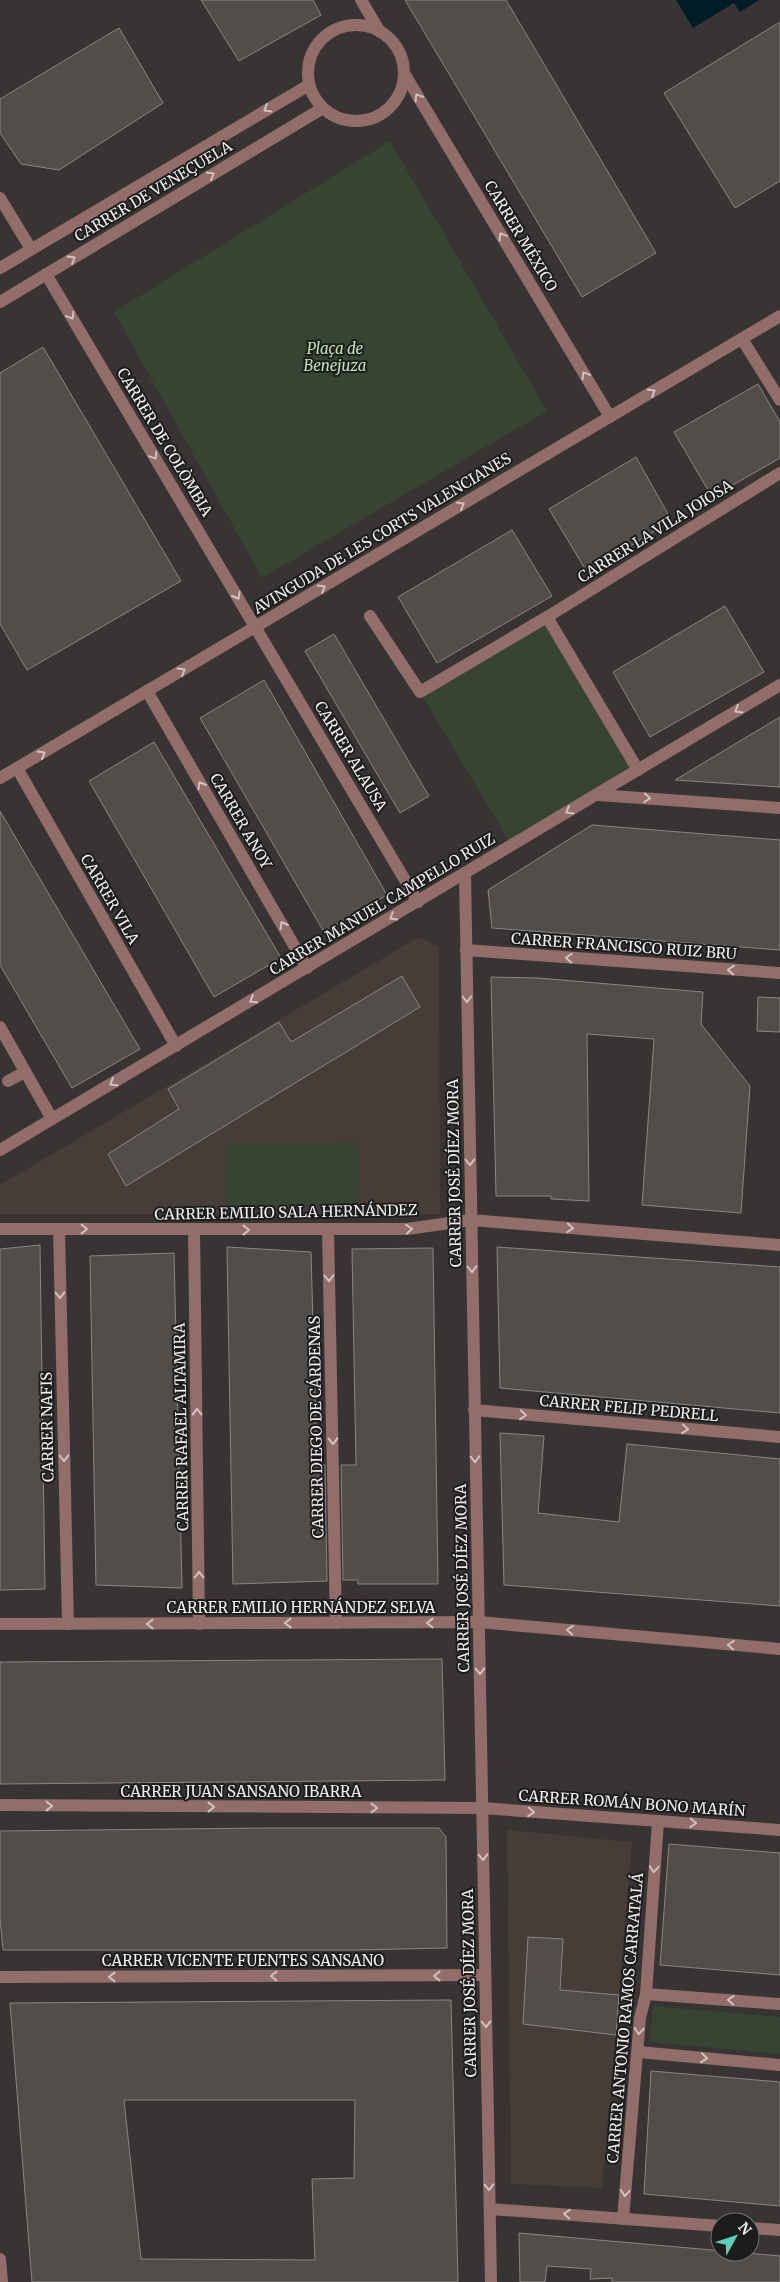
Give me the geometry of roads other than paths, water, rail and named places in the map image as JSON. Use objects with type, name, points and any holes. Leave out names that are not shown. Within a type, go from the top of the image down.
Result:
[{"type":"street","points":[[361,0],[380,32],[398,50],[404,73],[398,97],[382,114],[359,121],[345,120],[335,116],[323,108],[315,99],[309,84],[308,67],[312,54],[321,41],[331,32],[343,27],[355,26],[380,32]]},
{"type":"street","name":"CARRER MÉXICO","points":[[404,73],[610,417]]},
{"type":"street","name":"CARRER DE VENEÇUELA","points":[[0,268],[309,84]]},
{"type":"street","name":"CARRER DE VENEÇUELA","points":[[0,302],[323,108]]},
{"type":"street","points":[[0,198],[31,249]]},
{"type":"street","name":"CARRER DE COLÒMBIA","points":[[46,274],[255,627]]},
{"type":"street","name":"AVINGUDA DE LES CORTS VALENCIANES","points":[[0,778],[780,316]]},
{"type":"street","points":[[742,339],[780,400]]},
{"type":"street","name":"CARRER LA VILA JOIOSA","points":[[370,616],[420,692],[547,617],[780,472]]},
{"type":"street","points":[[547,617],[638,770]]},
{"type":"street","name":"CARRER ALAUSA","points":[[255,627],[418,902]]},
{"type":"street","name":"CARRER MANUEL CAMPELLO RUIZ","points":[[0,1150],[780,685]]},
{"type":"street","name":"CARRER ANOY","points":[[147,691],[307,968]]},
{"type":"street","name":"CARRER VILA","points":[[17,768],[176,1046]]},
{"type":"street","points":[[598,795],[780,808]]},
{"type":"street","name":"CARRER JOSÉ DÍEZ MORA","points":[[465,874],[491,2282]]},
{"type":"street","name":"CARRER FRANCISCO RUIZ BRU","points":[[466,950],[780,973]]},
{"type":"street","points":[[0,1026],[52,1119]]},
{"type":"street","points":[[8,1081],[25,1072]]},
{"type":"street","name":"CARRER EMILIO SALA HERNÁNDEZ","points":[[0,1229],[406,1229],[471,1220],[780,1245]]},
{"type":"street","name":"CARRER NAFIS","points":[[59,1229],[68,1624]]},
{"type":"street","name":"CARRER RAFAEL ALTAMIRA","points":[[194,1230],[199,1624]]},
{"type":"street","name":"CARRER DIEGO DE CÁRDENAS","points":[[328,1230],[336,1623]]},
{"type":"street","name":"CARRER FELIP PEDRELL","points":[[474,1410],[780,1437]]},
{"type":"street","name":"CARRER EMILIO HERNÁNDEZ SELVA","points":[[0,1624],[479,1622],[780,1649]]},
{"type":"street","name":"CARRER JUAN SANSANO IBARRA","points":[[0,1805],[482,1808]]},
{"type":"street","name":"CARRER ROMÁN BONO MARÍN","points":[[482,1808],[780,1830]]},
{"type":"street","name":"CARRER ANTONIO RAMOS CARRATALÁ","points":[[623,2219],[640,2018],[646,1994],[658,1821]]},
{"type":"street","name":"CARRER VICENTE FUENTES SANSANO","points":[[0,1977],[486,1976]]},
{"type":"street","points":[[646,1994],[780,2004]]},
{"type":"street","points":[[638,2052],[780,2065]]},
{"type":"street","points":[[490,2209],[710,2225]]},
{"type":"street","points":[[760,2229],[780,2230]]},
{"type":"street","points":[[0,2259],[2,2282]]},
{"type":"water","points":[[676,0],[759,0],[740,12],[734,3],[693,28]]},
{"type":"park label","name":"Plaça de Benejuza","points":[[335,356]]}]
